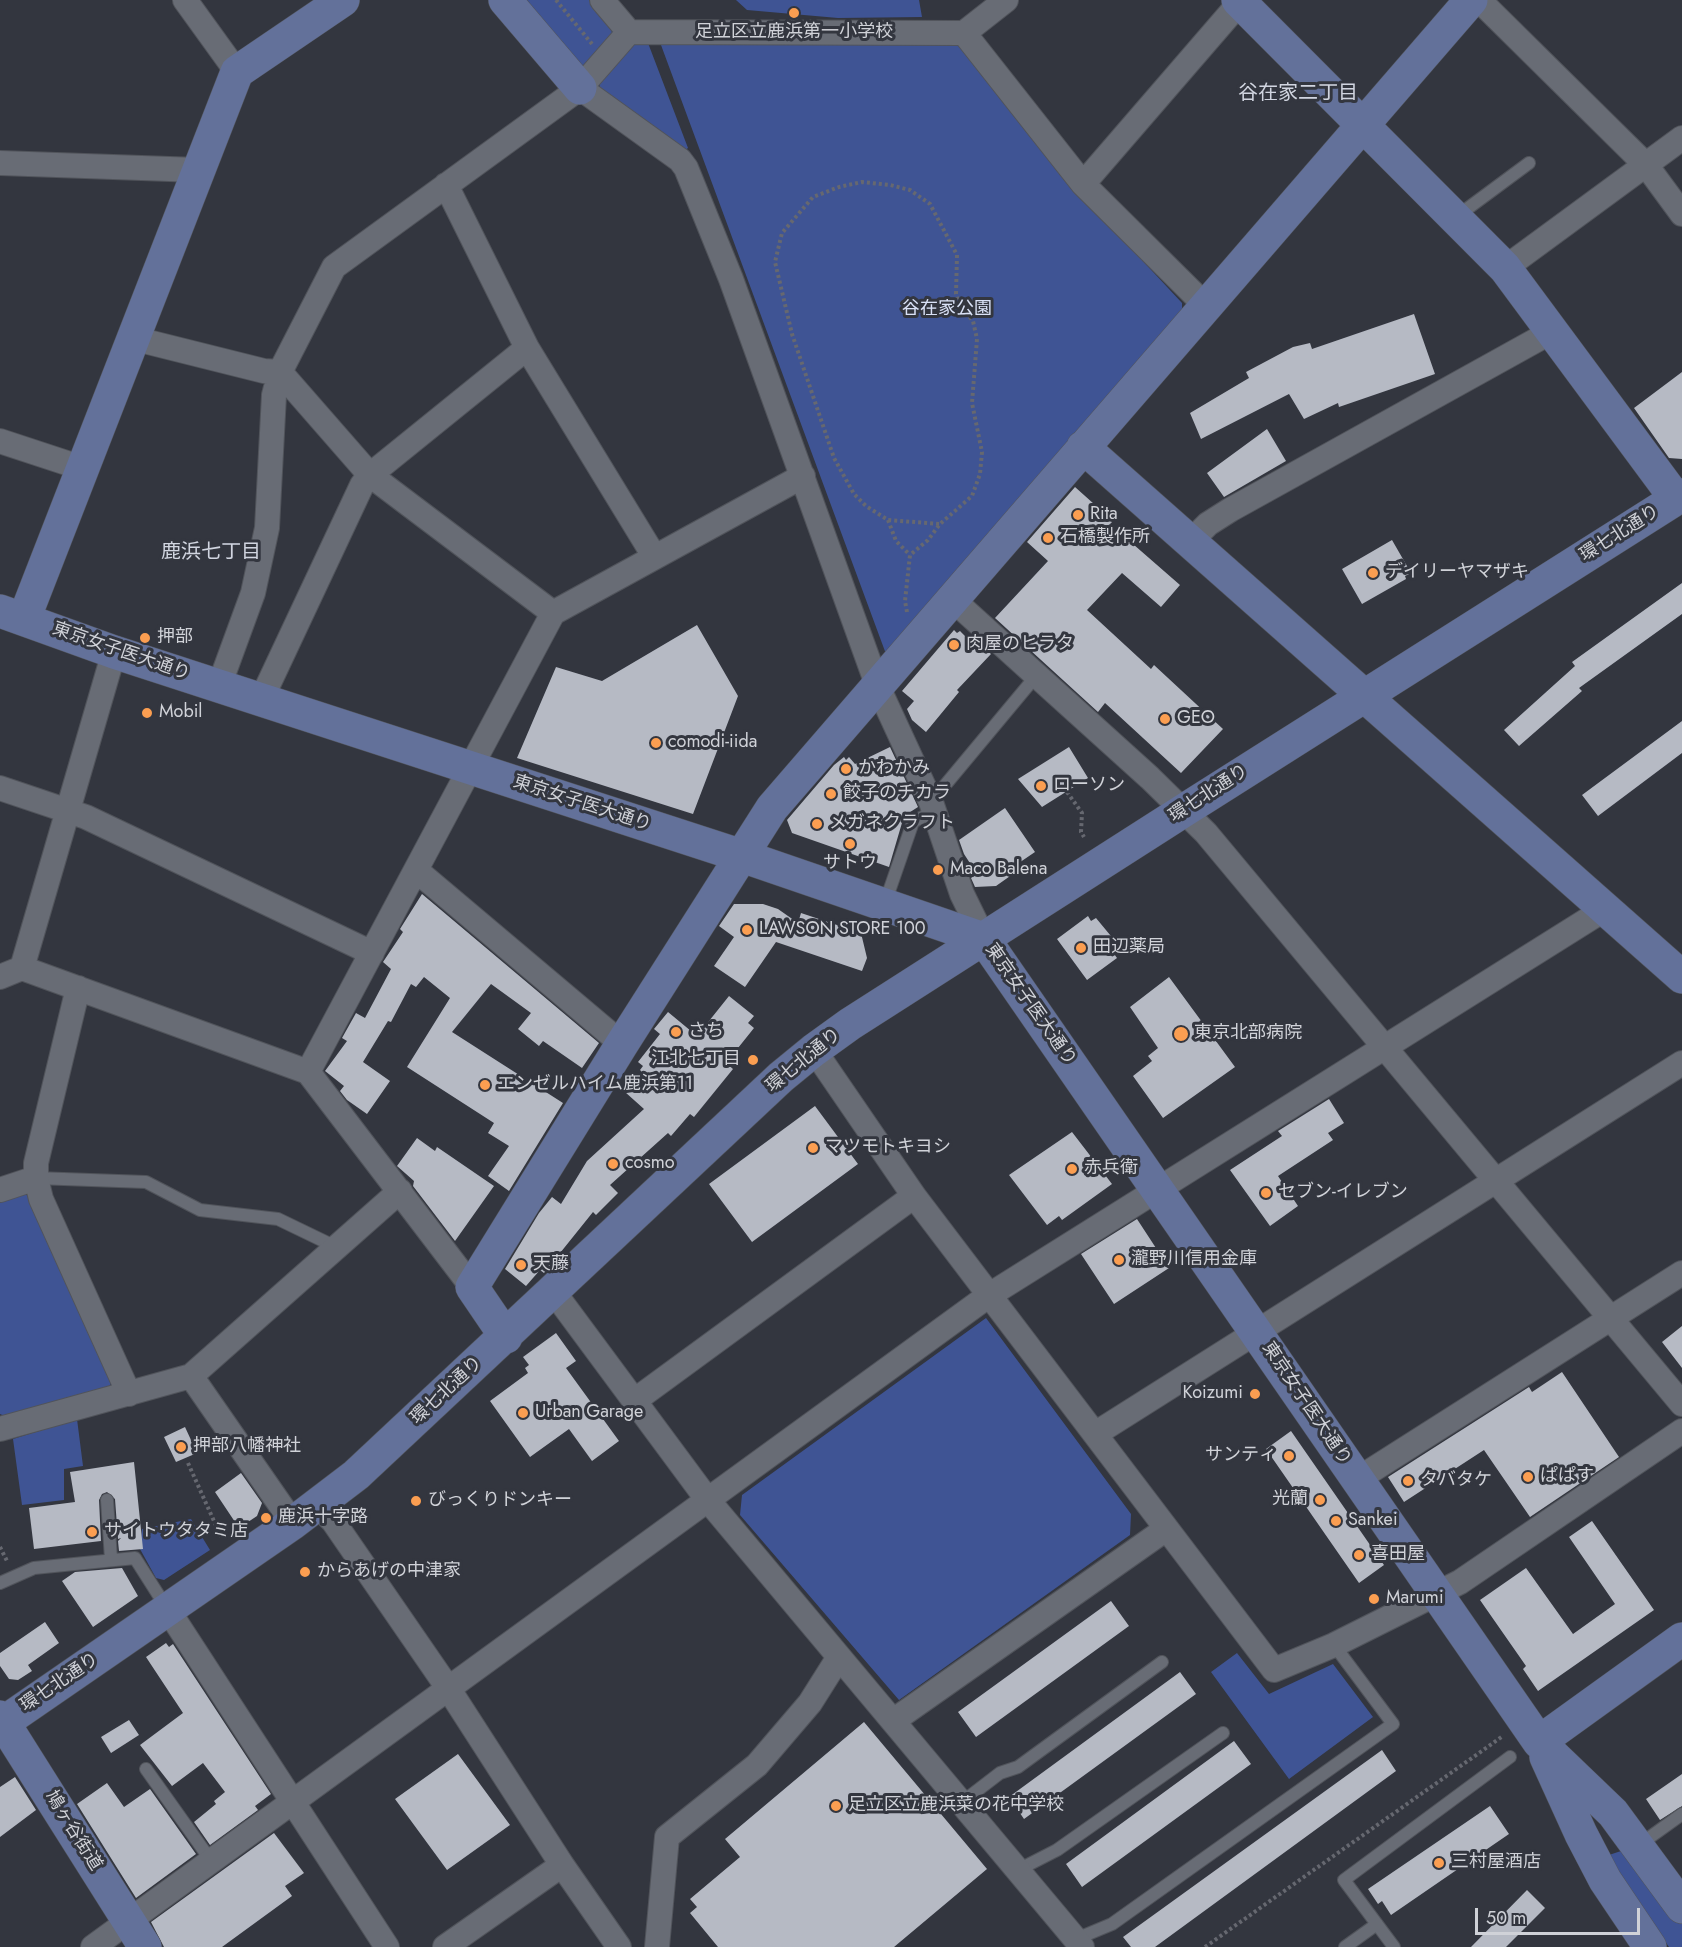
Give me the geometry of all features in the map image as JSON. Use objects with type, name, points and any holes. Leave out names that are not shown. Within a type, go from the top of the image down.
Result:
[{"type":"street","points":[[184,0],[237,72]]},
{"type":"street","points":[[12,615],[82,468],[237,72],[343,0]]},
{"type":"street","points":[[505,0],[580,88],[680,160],[686,168],[731,279],[878,687],[933,806],[962,894],[984,939]]},
{"type":"street","points":[[602,0],[629,32]]},
{"type":"street","points":[[219,686],[253,593],[267,528],[274,395],[280,372],[334,267],[580,88],[629,32],[964,33],[1006,0]]},
{"type":"street","points":[[472,1287],[622,1044],[772,808],[1083,447],[1124,404],[1471,0]]},
{"type":"street","points":[[1479,0],[1646,165],[1682,214]]},
{"type":"street","points":[[1083,184],[1240,1],[1505,268],[1551,332],[1679,497]]},
{"type":"street","points":[[964,33],[1083,184],[1207,307]]},
{"type":"street","points":[[1505,268],[1682,138]]},
{"type":"street","points":[[0,163],[198,170]]},
{"type":"street","points":[[446,185],[527,348],[654,556]]},
{"type":"street","points":[[1191,541],[1208,524],[1230,510],[1551,332]]},
{"type":"street","points":[[132,338],[264,371],[280,372],[370,475],[553,613]]},
{"type":"street","points":[[261,700],[362,485],[370,475],[527,348]]},
{"type":"street","points":[[0,441],[82,468]]},
{"type":"street","points":[[1083,447],[1605,909],[1680,972]]},
{"type":"street","points":[[308,1072],[553,613],[803,476]]},
{"type":"street","name":"環七北通り","points":[[1,1721],[168,1610],[305,1515],[356,1475],[506,1337],[781,1077],[814,1050],[1364,695],[1679,497]]},
{"type":"street","points":[[952,599],[1183,811],[1217,846],[1387,1047],[1682,1404]]},
{"type":"street","name":"東京女子医大通り","points":[[12,615],[114,652],[741,856],[984,939],[1540,1745],[1605,1880],[1650,1947]]},
{"type":"street","points":[[114,652],[68,812],[11,972],[78,987],[308,1072],[472,1287],[506,1337]]},
{"type":"street","points":[[0,788],[86,817],[372,953]]},
{"type":"street","points":[[417,871],[622,1044]]},
{"type":"street","points":[[93,1947],[137,1934],[212,1862],[706,1498],[988,1296],[1605,909]]},
{"type":"street","points":[[78,987],[36,1163],[36,1178],[41,1199],[129,1394]]},
{"type":"street","points":[[814,1050],[914,1196],[988,1296],[1274,1670],[1334,1645],[1460,1582],[1682,1431]]},
{"type":"street","points":[[1095,1434],[1682,1063]]},
{"type":"street","points":[[0,1190],[36,1178]]},
{"type":"street","points":[[0,1428],[191,1376],[400,1191]]},
{"type":"street","points":[[634,1401],[914,1196]]},
{"type":"street","points":[[1358,1479],[1682,1273]]},
{"type":"street","points":[[553,1291],[706,1498],[1079,1943]]},
{"type":"street","points":[[191,1376],[305,1515],[337,1527],[448,1688],[562,1865],[619,1947]]},
{"type":"street","points":[[893,1721],[1166,1529]]},
{"type":"street","points":[[168,1610],[294,1803],[348,1895],[387,1947]]},
{"type":"street","points":[[1540,1745],[1682,1639]]},
{"type":"street","points":[[657,1947],[664,1843],[667,1837],[757,1765],[810,1703],[839,1658]]},
{"type":"street","name":"鳩ヶ谷街道","points":[[1,1721],[137,1934]]},
{"type":"street","name":"東京女子医大通り","points":[[1540,1745],[1613,1813],[1682,1907]]},
{"type":"street","points":[[446,1947],[562,1865]]},
{"type":"lane","points":[[1455,218],[1529,163]]},
{"type":"lane","points":[[885,904],[913,822],[933,806],[1036,676]]},
{"type":"lane","points":[[36,1178],[146,1182],[200,1210],[278,1219],[336,1247]]},
{"type":"lane","points":[[106,1500],[111,1559]]},
{"type":"lane","points":[[0,1583],[34,1568],[135,1558],[168,1610]]},
{"type":"lane","points":[[1079,1943],[1112,1924],[1393,1724],[1334,1645]]},
{"type":"lane","points":[[961,1803],[1000,1773],[1018,1767],[1162,1662]]},
{"type":"lane","points":[[1018,1870],[1057,1850],[1223,1733]]},
{"type":"lane","points":[[1394,1947],[1344,1880],[1510,1757]]},
{"type":"lane","points":[[146,1769],[212,1862]]},
{"type":"lane","points":[[1638,1845],[1682,1814]]},
{"type":"lane","points":[[1345,1947],[1377,1924]]},
{"type":"path","points":[[556,0],[592,44]]},
{"type":"path","points":[[908,621],[905,601],[910,555],[972,496],[980,474],[982,452],[972,403],[977,339],[973,321],[959,304],[956,294],[957,255],[930,204],[910,190],[862,182],[839,187],[813,198],[782,233],[775,262],[792,334],[834,458],[854,494],[866,507],[888,520],[940,524]]},
{"type":"path","points":[[888,520],[896,541],[910,555]]},
{"type":"path","points":[[1067,792],[1082,813],[1081,832],[1084,837]]},
{"type":"path","points":[[188,1463],[225,1545]]},
{"type":"path","points":[[1205,1947],[1506,1734]]},
{"type":"green space","points":[[522,0],[589,0],[611,26],[612,33],[585,67],[580,68]]},
{"type":"green space","points":[[736,0],[919,0],[922,17],[838,18],[747,10]]},
{"type":"green space","points":[[633,42],[648,43],[688,148],[683,152],[602,93],[599,84]]},
{"type":"green space","name":"谷在家公園","points":[[957,43],[963,47],[1072,185],[1182,303],[1182,311],[886,654],[661,45]]},
{"type":"green space","points":[[23,1194],[33,1197],[112,1381],[108,1390],[9,1418],[0,1414],[0,1202]]},
{"type":"green space","points":[[986,1318],[1131,1514],[1130,1535],[899,1700],[740,1515],[742,1495]]},
{"type":"green space","points":[[77,1419],[83,1466],[64,1469],[64,1500],[22,1505],[13,1439]]},
{"type":"green space","points":[[191,1519],[210,1550],[164,1580],[156,1578],[140,1549],[142,1529]]},
{"type":"green space","points":[[1237,1653],[1269,1694],[1333,1664],[1373,1717],[1289,1779],[1211,1672]]},
{"type":"green space","points":[[1621,1851],[1682,1922],[1682,1947],[1669,1947],[1618,1873],[1609,1855]]},
{"type":"building","points":[[1414,314],[1435,374],[1339,407],[1338,403],[1304,419],[1289,394],[1201,439],[1190,413],[1249,378],[1246,372],[1293,347],[1310,343],[1312,349]]},
{"type":"building","points":[[1682,372],[1682,459],[1669,458],[1634,408]]},
{"type":"building","points":[[1267,429],[1286,461],[1224,497],[1207,473]]},
{"type":"building","points":[[1075,487],[1113,521],[1110,524],[1180,585],[1161,607],[1122,573],[1087,610],[1151,669],[1154,665],[1223,729],[1181,773],[1105,703],[1098,712],[995,618],[1048,561],[1027,542]]},
{"type":"building","points":[[1392,540],[1411,573],[1405,576],[1406,579],[1362,604],[1342,569]]},
{"type":"building","points":[[1682,583],[1682,614],[1579,688],[1582,691],[1519,746],[1504,730],[1575,666],[1572,662]]},
{"type":"building","points":[[697,625],[738,696],[693,814],[517,758],[556,667],[602,681]]},
{"type":"building","points":[[954,630],[957,633],[960,631],[972,643],[975,639],[991,654],[957,690],[959,692],[926,732],[912,720],[907,709],[914,701],[902,691]]},
{"type":"building","points":[[1682,721],[1682,753],[1598,816],[1582,795]]},
{"type":"building","points":[[890,747],[918,807],[904,816],[889,867],[792,833],[787,820],[834,765],[844,757],[846,760],[849,757],[855,764]]},
{"type":"building","points":[[1069,747],[1088,778],[1042,807],[1018,779]]},
{"type":"building","points":[[1005,808],[1035,852],[1010,869],[1013,874],[996,886],[975,887],[971,878],[977,874],[964,854],[959,840]]},
{"type":"building","points":[[422,894],[599,1043],[582,1068],[543,1041],[539,1046],[518,1029],[531,1013],[491,984],[452,1032],[563,1103],[509,1191],[488,1176],[509,1146],[488,1133],[494,1123],[407,1067],[450,998],[424,977],[416,987],[411,984],[391,1022],[388,1021],[363,1062],[390,1081],[367,1114],[347,1100],[340,1091],[344,1086],[325,1071],[347,1041],[342,1038],[356,1013],[365,1018],[391,969],[383,962],[403,932],[400,929]]},
{"type":"building","points":[[734,904],[763,904],[778,909],[798,923],[801,913],[861,933],[867,958],[862,971],[776,942],[745,987],[714,966],[734,937],[719,926]]},
{"type":"building","points":[[1088,916],[1091,921],[1096,918],[1120,947],[1112,951],[1117,958],[1087,980],[1057,939]]},
{"type":"building","points":[[1169,977],[1235,1067],[1163,1118],[1133,1076],[1152,1061],[1148,1056],[1158,1048],[1130,1007]]},
{"type":"building","points":[[729,996],[754,1016],[748,1023],[754,1028],[726,1063],[733,1069],[694,1117],[690,1114],[671,1136],[668,1133],[610,1185],[618,1193],[596,1215],[593,1212],[544,1273],[540,1270],[526,1286],[505,1269],[539,1213],[552,1197],[561,1204],[587,1161],[644,1109],[625,1092],[643,1073],[640,1070],[643,1066],[638,1062],[660,1034],[654,1029],[668,1012],[697,1036]]},
{"type":"building","points":[[1329,1099],[1344,1123],[1328,1133],[1333,1140],[1278,1176],[1298,1206],[1270,1226],[1230,1170],[1282,1136],[1278,1131]]},
{"type":"building","points":[[815,1106],[858,1164],[752,1242],[709,1184]]},
{"type":"building","points":[[1072,1132],[1112,1184],[1062,1220],[1059,1216],[1047,1225],[1009,1175]]},
{"type":"building","points":[[417,1138],[435,1151],[437,1147],[494,1186],[455,1241],[413,1186],[414,1181],[397,1166]]},
{"type":"building","points":[[1137,1219],[1169,1268],[1114,1304],[1081,1254]]},
{"type":"building","points":[[1682,1326],[1682,1368],[1662,1342]]},
{"type":"building","points":[[556,1333],[576,1361],[566,1368],[619,1441],[592,1461],[569,1429],[530,1457],[490,1401],[528,1373],[525,1368],[529,1365],[523,1357]]},
{"type":"building","points":[[1562,1372],[1619,1457],[1530,1517],[1484,1450],[1404,1502],[1388,1477],[1529,1387],[1532,1392]]},
{"type":"building","points":[[185,1427],[197,1453],[176,1462],[164,1437]]},
{"type":"building","points":[[1291,1431],[1384,1565],[1359,1583],[1266,1449]]},
{"type":"building","points":[[134,1462],[143,1549],[119,1551],[118,1541],[121,1538],[118,1539],[115,1499],[107,1492],[102,1494],[99,1500],[101,1541],[34,1549],[29,1508],[75,1502],[70,1472]]},
{"type":"building","points":[[241,1473],[262,1503],[257,1516],[239,1528],[215,1492]]},
{"type":"building","points":[[1592,1521],[1654,1610],[1538,1691],[1523,1669],[1526,1666],[1480,1600],[1526,1568],[1573,1634],[1615,1604],[1569,1537]]},
{"type":"building","points":[[122,1568],[138,1596],[93,1627],[62,1581],[75,1572]]},
{"type":"building","points":[[1111,1601],[1129,1626],[976,1737],[958,1712]]},
{"type":"building","points":[[45,1622],[59,1643],[28,1665],[32,1671],[18,1680],[9,1679],[0,1666],[0,1653]]},
{"type":"building","points":[[166,1643],[169,1647],[173,1644],[271,1794],[255,1806],[258,1810],[210,1845],[194,1822],[216,1804],[214,1801],[225,1792],[203,1763],[172,1786],[140,1745],[183,1713],[146,1657]]},
{"type":"building","points":[[1180,1672],[1196,1694],[1024,1819],[1009,1797]]},
{"type":"building","points":[[129,1720],[139,1735],[111,1753],[101,1737]]},
{"type":"building","name":"足立区立鹿浜菜の花中学校","points":[[864,1722],[987,1869],[894,1947],[718,1947],[690,1913],[697,1907],[690,1899],[740,1857],[725,1839]]},
{"type":"building","points":[[1234,1741],[1251,1764],[1082,1887],[1066,1864]]},
{"type":"building","points":[[1382,1750],[1396,1771],[1155,1947],[1131,1947],[1123,1937]]},
{"type":"building","points":[[458,1754],[510,1825],[447,1870],[395,1799]]},
{"type":"building","points":[[1682,1774],[1682,1806],[1660,1820],[1646,1799]]},
{"type":"building","points":[[15,1777],[36,1810],[0,1837],[0,1787]]},
{"type":"building","points":[[107,1783],[124,1807],[150,1789],[196,1854],[136,1898],[77,1804]]},
{"type":"building","points":[[1490,1806],[1509,1834],[1391,1915],[1382,1901],[1378,1904],[1368,1889]]},
{"type":"building","points":[[274,1833],[304,1873],[285,1886],[292,1896],[222,1947],[164,1947],[151,1922]]},
{"type":"building","points":[[1527,1890],[1545,1908],[1506,1947],[1471,1947]]},
{"type":"place","name":"足立区立鹿浜第一小学校","points":[[794,13]]},
{"type":"place","name":"Rita","points":[[1078,515]]},
{"type":"place","name":"石橋製作所","points":[[1048,538]]},
{"type":"place","name":"デイリーヤマザキ","points":[[1373,573]]},
{"type":"place","name":"押部","points":[[145,638]]},
{"type":"place","name":"肉屋のヒラタ","points":[[954,645]]},
{"type":"place","name":"Mobil","points":[[147,713]]},
{"type":"place","name":"GEO","points":[[1165,719]]},
{"type":"place","name":"comodi-iida","points":[[656,743]]},
{"type":"place","name":"かわかみ","points":[[846,769]]},
{"type":"place","name":"ローソン","points":[[1041,786]]},
{"type":"place","name":"餃子のチカラ","points":[[831,794]]},
{"type":"place","name":"メガネクラフト","points":[[817,824]]},
{"type":"place","name":"サトウ","points":[[850,844]]},
{"type":"place","name":"Maco Balena","points":[[938,870]]},
{"type":"place","name":"LAWSON STORE 100","points":[[747,930]]},
{"type":"place","name":"田辺薬局","points":[[1081,948]]},
{"type":"place","name":"さち","points":[[676,1032]]},
{"type":"place","name":"東京北部病院","points":[[1181,1034]]},
{"type":"place","name":"江北七丁目","points":[[753,1060]]},
{"type":"place","name":"エンゼルハイム鹿浜第11","points":[[485,1085]]},
{"type":"place","name":"マツモトキヨシ","points":[[813,1148]]},
{"type":"place","name":"cosmo","points":[[613,1164]]},
{"type":"place","name":"赤兵衛","points":[[1072,1169]]},
{"type":"place","name":"セブン-イレブン","points":[[1266,1193]]},
{"type":"place","name":"瀧野川信用金庫","points":[[1119,1260]]},
{"type":"place","name":"天藤","points":[[521,1265]]},
{"type":"place","name":"Koizumi","points":[[1255,1394]]},
{"type":"place","name":"Urban Garage","points":[[523,1413]]},
{"type":"place","name":"押部八幡神社","points":[[181,1447]]},
{"type":"place","name":"サンティ","points":[[1289,1456]]},
{"type":"place","name":"ぱぱす","points":[[1528,1477]]},
{"type":"place","name":"タバタケ","points":[[1408,1481]]},
{"type":"place","name":"光蘭","points":[[1320,1500]]},
{"type":"place","name":"びっくりドンキー","points":[[416,1501]]},
{"type":"place","name":"鹿浜十字路","points":[[266,1518]]},
{"type":"place","name":"Sankei","points":[[1336,1521]]},
{"type":"place","name":"サイトウタタミ店","points":[[92,1532]]},
{"type":"place","name":"喜田屋","points":[[1359,1555]]},
{"type":"place","name":"からあげの中津家","points":[[305,1572]]},
{"type":"place","name":"Marumi","points":[[1374,1599]]},
{"type":"place","name":"足立区立鹿浜菜の花中学校","points":[[836,1806]]},
{"type":"place","name":"三村屋酒店","points":[[1439,1863]]},
{"type":"district","name":"谷在家二丁目","points":[[1298,94]]},
{"type":"district","name":"鹿浜七丁目","points":[[211,553]]}]
